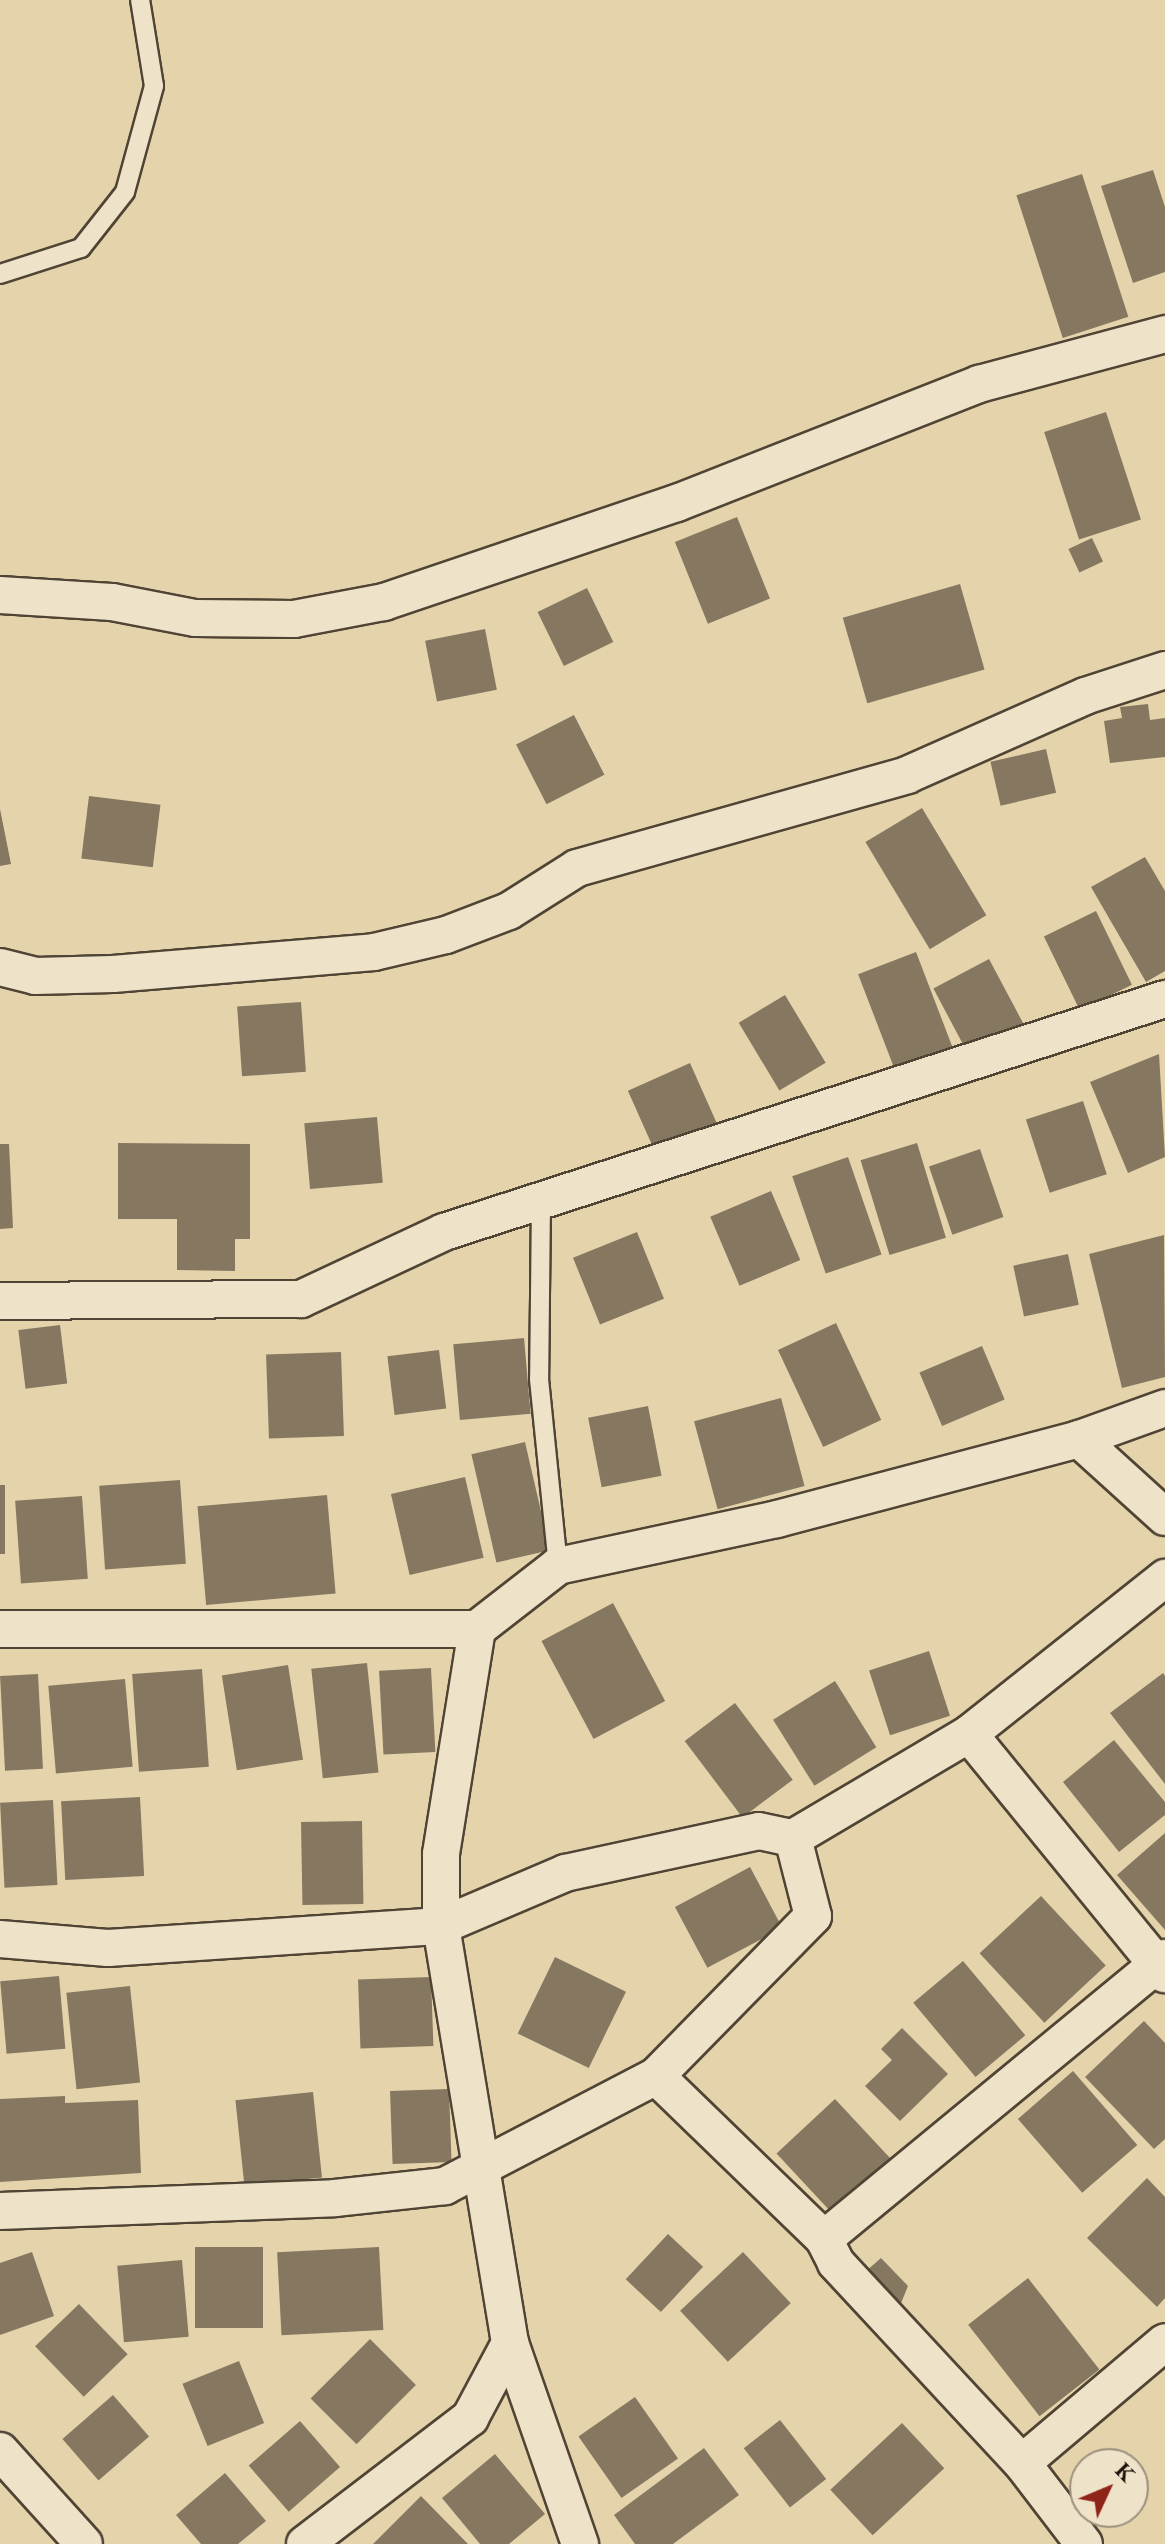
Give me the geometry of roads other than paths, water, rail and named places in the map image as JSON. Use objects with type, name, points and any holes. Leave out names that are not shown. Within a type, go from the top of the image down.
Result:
[{"type":"street","points":[[0,595],[112,602],[195,618],[294,619],[384,602],[677,503],[979,384],[1165,334]]},
{"type":"street","points":[[0,967],[35,976],[113,974],[374,952],[446,935],[509,911],[577,868],[907,775],[1085,696],[1165,670]]},
{"type":"street","points":[[0,1301],[301,1299],[444,1232],[1165,999]]},
{"type":"street","points":[[0,1629],[477,1629],[558,1566],[777,1519],[1079,1439],[1165,1408]]},
{"type":"street","points":[[1079,1439],[1165,1517]]},
{"type":"street","points":[[0,1939],[108,1948],[441,1926],[565,1873],[759,1831],[793,1838],[969,1734],[1165,1578]]},
{"type":"street","points":[[477,1629],[441,1854],[441,1926],[485,2159],[510,2343],[580,2544]]},
{"type":"street","points":[[824,2239],[1162,1966],[969,1734]]},
{"type":"street","points":[[0,2211],[351,2196],[445,2186],[485,2159],[656,2076],[813,1916],[793,1838]]},
{"type":"street","points":[[656,2076],[824,2239],[836,2263],[1022,2463],[1084,2544]]},
{"type":"street","points":[[1022,2463],[1165,2342]]},
{"type":"street","points":[[305,2544],[470,2418],[510,2343]]},
{"type":"street","points":[[0,2451],[84,2544]]},
{"type":"lane","points":[[0,274],[81,248],[125,192],[154,86],[140,0]]},
{"type":"lane","points":[[541,1200],[539,1379],[558,1566]]}]
